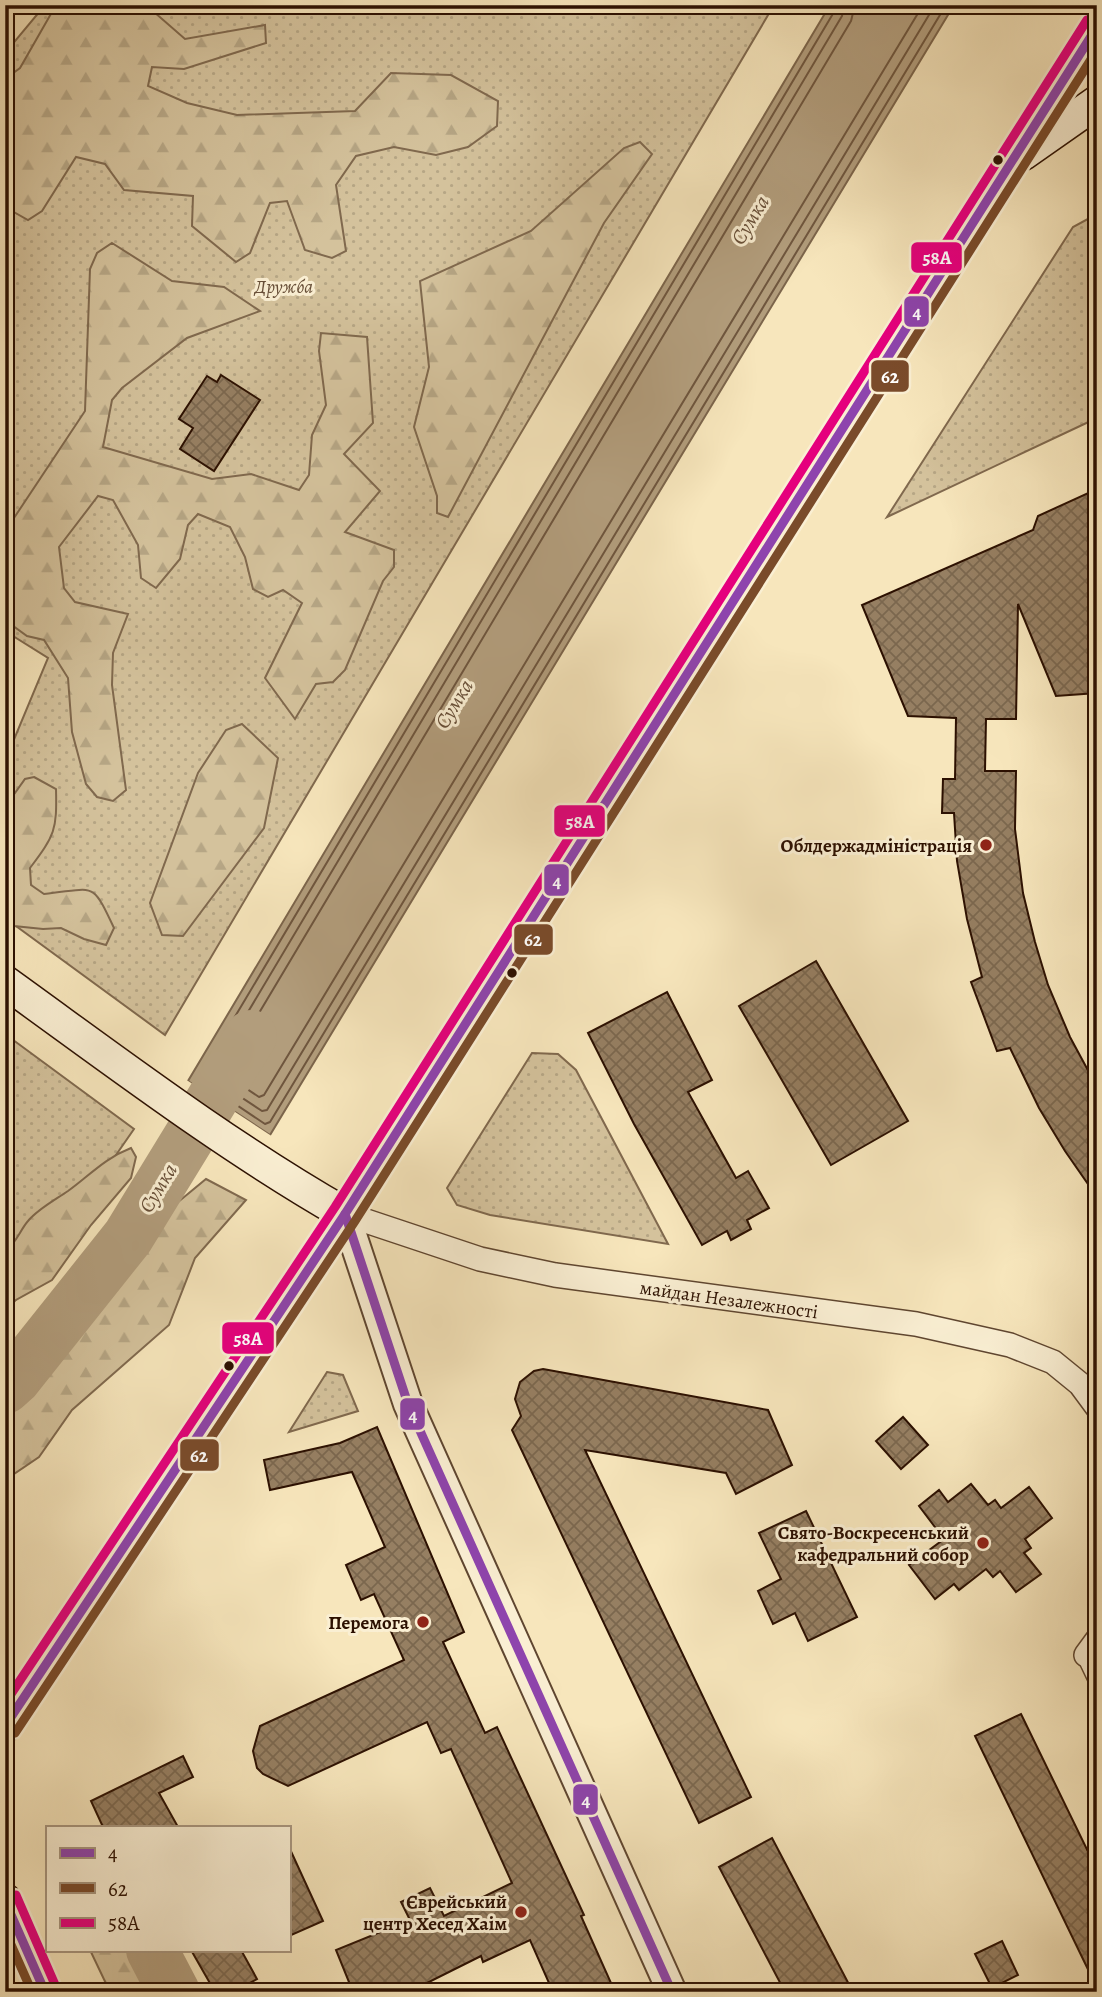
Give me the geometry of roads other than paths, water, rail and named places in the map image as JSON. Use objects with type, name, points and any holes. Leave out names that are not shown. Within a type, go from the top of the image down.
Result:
[{"type":"main road","points":[[5,1726],[345,1214],[1097,27]]},
{"type":"main road","points":[[1011,163],[1097,102]]},
{"type":"main road","points":[[5,982],[285,1179],[345,1214]]},
{"type":"main road","points":[[5,1900],[45,1992]]},
{"type":"street","name":"майдан Незалежності","points":[[345,1214],[480,1259],[555,1275],[916,1324],[1010,1345],[1053,1362],[1080,1384],[1097,1407]]},
{"type":"street","points":[[345,1214],[408,1404],[672,1992]]},
{"type":"street","points":[[1091,1648],[1097,1678]]},
{"type":"water","points":[[830,5],[954,5],[270,1135],[188,1081]]},
{"type":"waterway","name":"Сумка","points":[[5,1388],[128,1237],[251,1036]]},
{"type":"waterway","points":[[153,1952],[174,1992]]},
{"type":"place","name":"Облдержадміністрація","points":[[986,845]]},
{"type":"place","name":"Свято-Воскресенський кафедральний собор","points":[[983,1543]]},
{"type":"place","name":"Перемога","points":[[423,1622]]},
{"type":"place","name":"Єврейський центр Хесед Хаім","points":[[521,1912]]},
{"type":"park label","name":"Дружба","points":[[284,286]]}]
